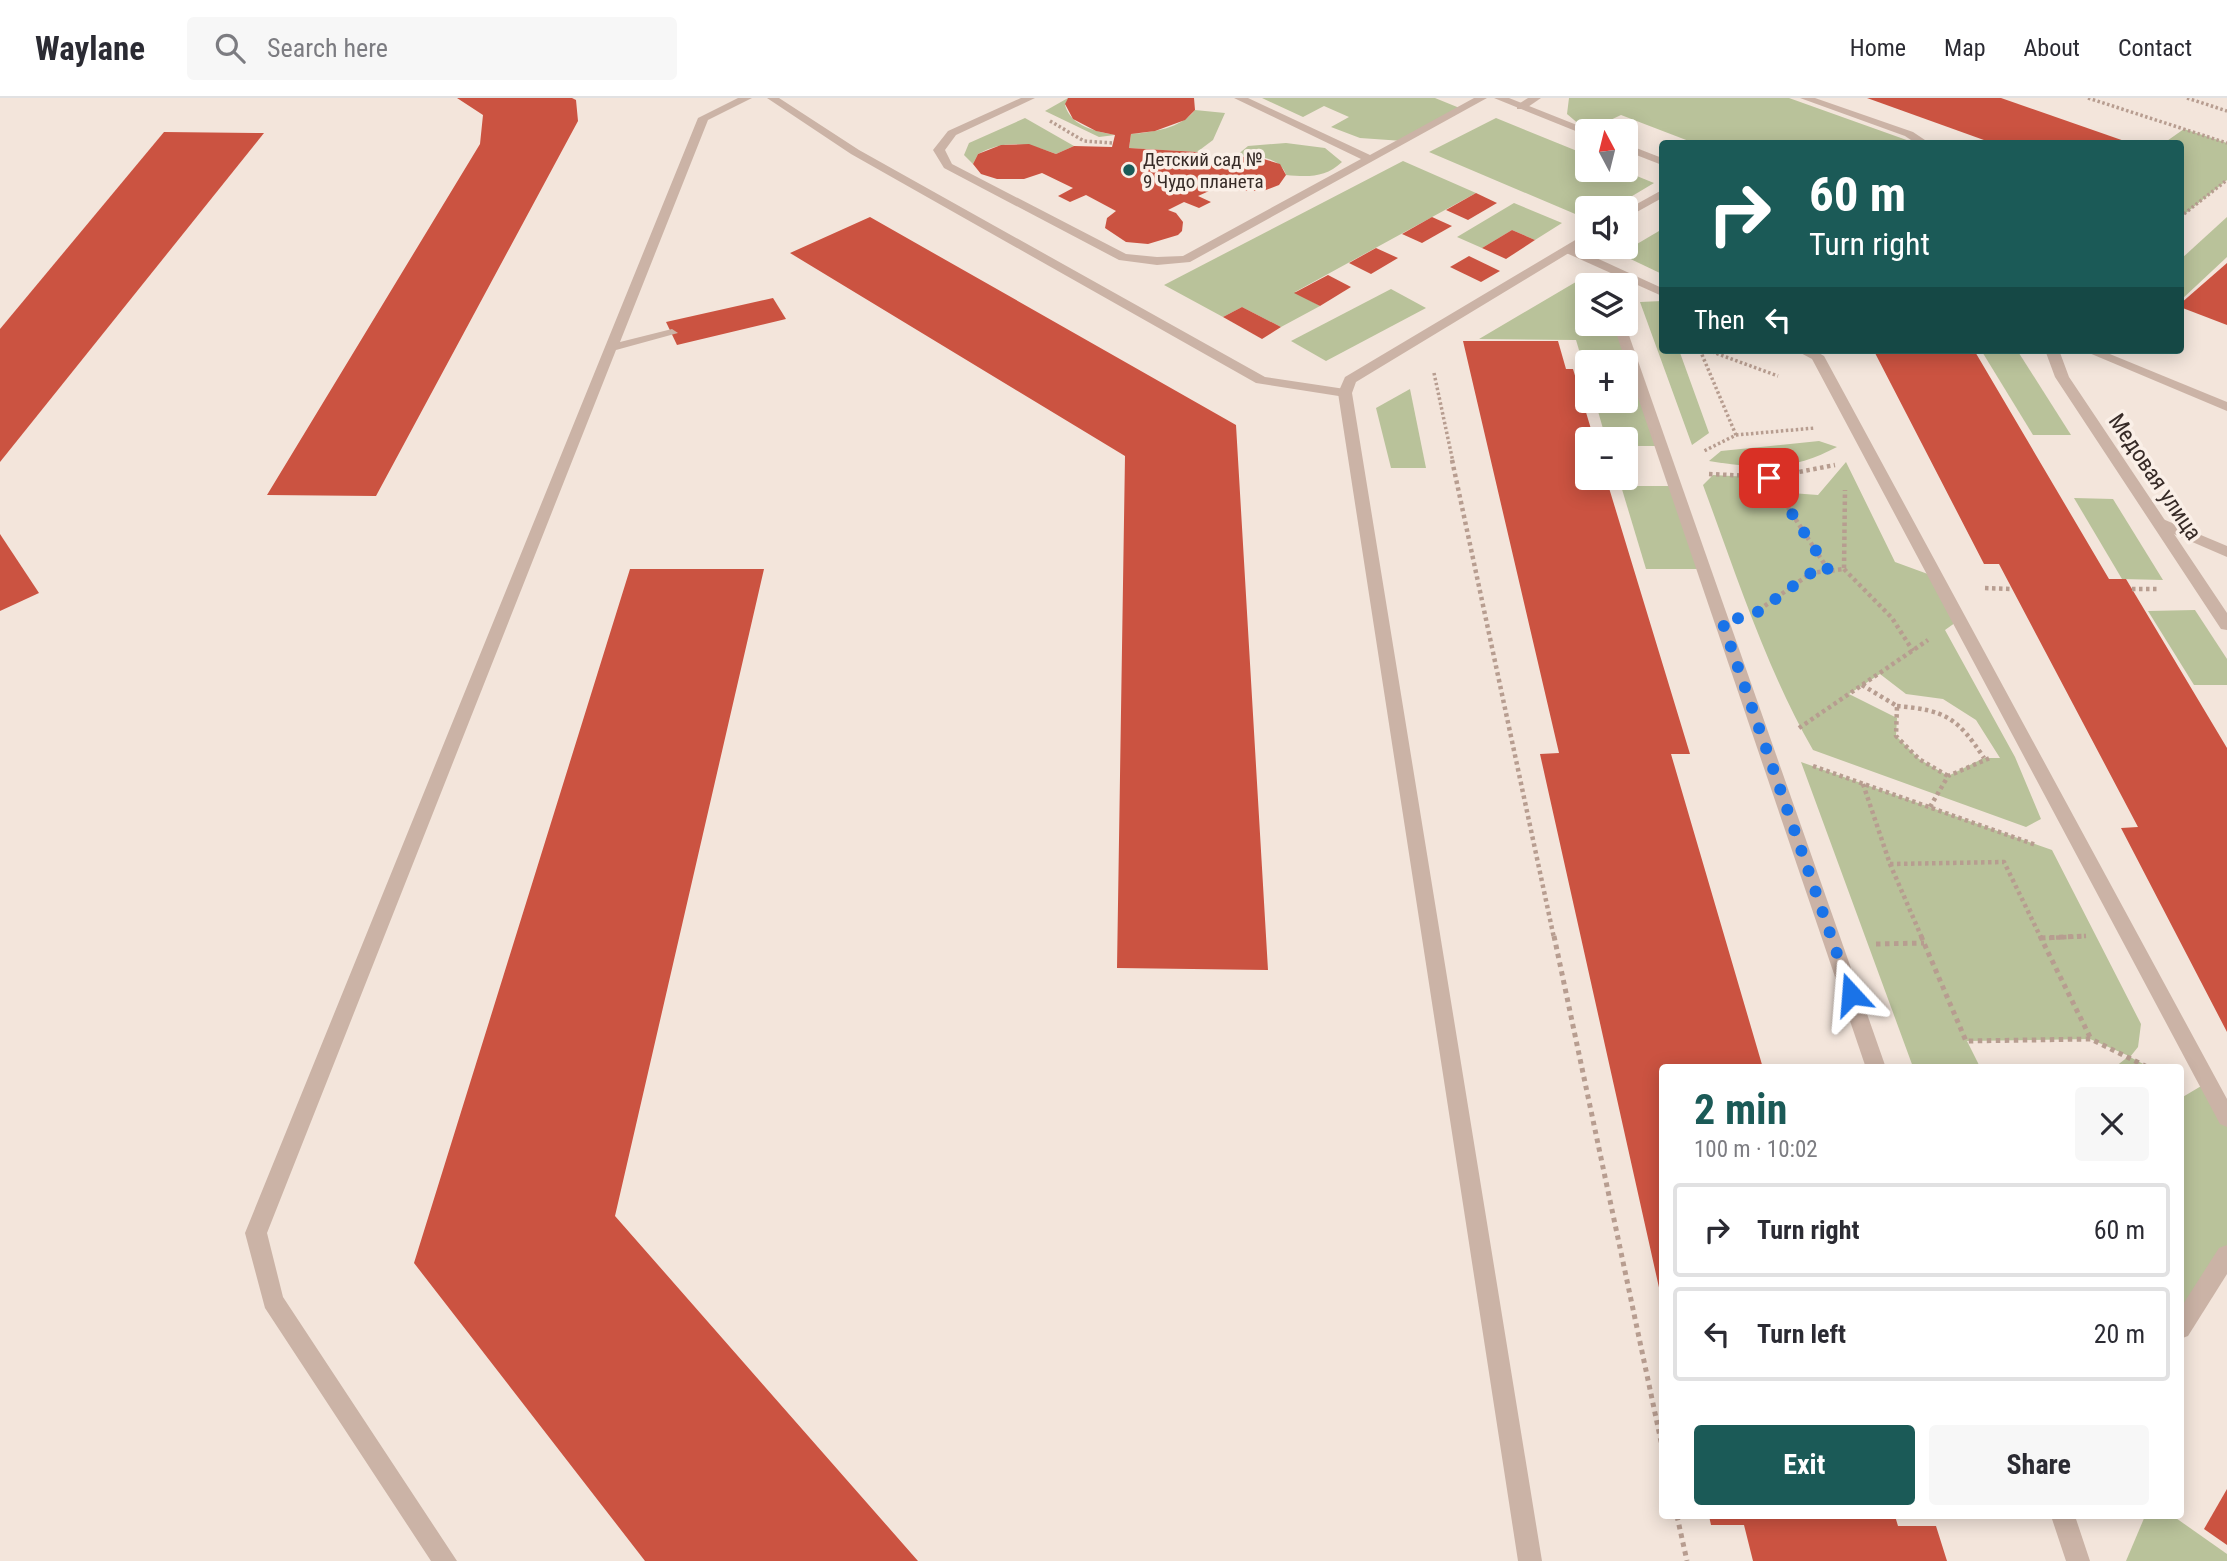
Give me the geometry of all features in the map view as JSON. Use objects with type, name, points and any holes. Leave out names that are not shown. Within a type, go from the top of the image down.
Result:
[{"type":"street","points":[[444,1561],[273,1301],[256,1233],[703,118],[747,98]]},
{"type":"street","points":[[772,98],[855,152],[1261,380],[1345,393]]},
{"type":"street","points":[[1240,98],[1370,159]]},
{"type":"street","points":[[1024,101],[952,133],[939,150],[948,166],[1123,257],[1157,261],[1186,259],[1482,98]]},
{"type":"street","points":[[1499,98],[1575,127]]},
{"type":"street","points":[[1521,107],[1536,98]]},
{"type":"street","points":[[1805,98],[1909,134],[1919,140]]},
{"type":"street","points":[[1638,152],[1659,161]]},
{"type":"street","points":[[1638,208],[1659,195]]},
{"type":"street","points":[[1530,1561],[1345,393],[1350,380],[1575,244]]},
{"type":"street","points":[[1568,248],[1605,273]]},
{"type":"street","points":[[1638,286],[1659,291]]},
{"type":"street","points":[[610,348],[672,333]]},
{"type":"street","points":[[1623,336],[1875,1064]]},
{"type":"street","points":[[1812,354],[1817,356],[2227,1118]]},
{"type":"street","name":"Медовая улица","points":[[2053,354],[2062,377],[2227,625]]},
{"type":"street","points":[[2099,354],[2227,407]]},
{"type":"street","points":[[2158,522],[2227,552]]},
{"type":"street","points":[[2184,1323],[2227,1255]]},
{"type":"street","points":[[2063,1519],[2078,1561]]},
{"type":"path","points":[[2088,98],[2227,143]]},
{"type":"path","points":[[2187,98],[2227,111]]},
{"type":"path","points":[[1024,101],[1084,141],[1113,143]]},
{"type":"path","points":[[2184,214],[2227,180]]},
{"type":"path","points":[[1410,344],[1432,361],[1659,1432]]},
{"type":"path","points":[[1702,354],[1736,435]]},
{"type":"path","points":[[1718,354],[1783,378]]},
{"type":"path","points":[[1670,469],[1736,435],[1818,428],[1812,417]]},
{"type":"path","points":[[1670,469],[1744,478],[1793,477],[1846,462],[1867,450]]},
{"type":"path","points":[[1846,462],[1844,569],[1892,618],[1913,651]]},
{"type":"path","points":[[1769,478],[1829,571]]},
{"type":"path","points":[[1722,621],[1752,616],[1811,573],[1844,569]]},
{"type":"path","points":[[1766,750],[1959,620]]},
{"type":"path","points":[[1862,685],[1897,706],[1938,709],[1964,728],[1984,758]]},
{"type":"path","points":[[1897,706],[1896,736],[1919,759],[1948,776]]},
{"type":"path","points":[[1766,750],[2090,863]]},
{"type":"path","points":[[1930,807],[1948,776],[1984,758],[2032,757]]},
{"type":"path","points":[[1862,783],[1890,864],[1966,1041],[2091,1039],[2141,1064]]},
{"type":"path","points":[[1890,864],[2004,862],[2091,1039]]},
{"type":"path","points":[[1678,1519],[1687,1561]]},
{"type":"green space","points":[[1068,98],[1065,105],[1078,123],[1092,130],[1115,135],[1099,137],[1045,111]]},
{"type":"green space","points":[[1262,98],[1435,98],[1462,109],[1403,141],[1360,138],[1331,127],[1349,117],[1324,106],[1303,117]]},
{"type":"green space","points":[[1569,98],[1789,98],[1907,140],[1686,140],[1638,122],[1638,119],[1621,115],[1612,119],[1575,121],[1567,114]]},
{"type":"green space","points":[[1195,110],[1225,113],[1213,140],[1197,152],[1129,148],[1131,134],[1157,131],[1174,125]]},
{"type":"green space","points":[[1025,118],[1074,146],[1056,154],[1027,145],[998,146],[978,154],[973,164],[964,155],[969,143]]},
{"type":"green space","points":[[1496,118],[1575,150],[1575,182],[1638,182],[1638,176],[1654,183],[1632,196],[1575,196],[1575,214],[1429,152]]},
{"type":"green space","points":[[2184,129],[2227,143],[2227,180],[2184,215],[2184,140],[2168,140]]},
{"type":"green space","points":[[1286,143],[1325,148],[1342,162],[1323,174],[1294,176],[1286,175],[1272,160],[1236,156],[1248,146]]},
{"type":"green space","points":[[1403,161],[1476,193],[1295,292],[1320,306],[1281,327],[1242,307],[1223,317],[1164,285]]},
{"type":"green space","points":[[1514,203],[1562,223],[1535,240],[1512,230],[1482,248],[1457,237]]},
{"type":"green space","points":[[2227,217],[2227,257],[2184,297],[2184,256]]},
{"type":"green space","points":[[1659,231],[1659,273],[1630,259],[1638,259],[1638,243]]},
{"type":"green space","points":[[1575,282],[1575,336],[1623,336],[1628,350],[1579,350],[1576,340],[1479,339]]},
{"type":"green space","points":[[1391,289],[1426,308],[1326,361],[1291,341]]},
{"type":"green space","points":[[1659,301],[1659,354],[1680,354],[1709,433],[1692,445],[1640,302]]},
{"type":"green space","points":[[1983,354],[2020,354],[2071,435],[2033,435]]},
{"type":"green space","points":[[1638,378],[1662,446],[1638,446],[1638,427],[1603,427],[1598,413],[1638,413]]},
{"type":"green space","points":[[1410,389],[1426,468],[1391,468],[1376,408]]},
{"type":"green space","points":[[1819,441],[1837,447],[1789,465],[1760,467],[1709,461],[1721,451]]},
{"type":"green space","points":[[1846,462],[1895,562],[1936,577],[1959,620],[1945,630],[2015,757],[2041,819],[2026,827],[1813,750],[1766,654],[1703,485],[1713,475],[1769,478],[1778,492],[1818,495]],"holes":[[[1880,674],[1906,694],[1943,699],[1976,720],[2000,758],[1984,758],[1948,776],[1919,759],[1896,736],[1897,718],[1849,694]]]},
{"type":"green space","points":[[1638,486],[1675,486],[1704,569],[1646,569],[1622,490],[1638,490]]},
{"type":"green space","points":[[2074,498],[2113,499],[2163,580],[2122,579]]},
{"type":"green space","points":[[2195,610],[2227,659],[2227,685],[2194,685],[2148,611]]},
{"type":"green space","points":[[1801,762],[2052,850],[2141,1024],[2138,1047],[2130,1057],[2143,1064],[2119,1064],[2129,1056],[2090,1039],[1967,1041],[1978,1064],[1912,1064]]},
{"type":"green space","points":[[2208,1082],[2227,1118],[2227,1255],[2184,1324],[2184,1096]]},
{"type":"green space","points":[[2144,1519],[2177,1519],[2227,1554],[2227,1561],[2126,1561]]},
{"type":"building","points":[[457,98],[572,98],[576,100],[578,121],[376,496],[267,495],[480,144],[483,115]]},
{"type":"building","points":[[1068,98],[1194,98],[1195,110],[1185,120],[1155,131],[1131,134],[1129,148],[1197,152],[1216,161],[1236,156],[1260,158],[1280,164],[1286,175],[1279,185],[1263,191],[1230,191],[1218,187],[1198,196],[1211,202],[1199,208],[1184,202],[1168,210],[1176,213],[1183,222],[1182,231],[1178,235],[1148,244],[1126,242],[1105,228],[1107,218],[1116,211],[1086,195],[1070,202],[1058,196],[1073,188],[1042,173],[1024,179],[997,179],[981,174],[973,164],[978,154],[1001,145],[1029,144],[1056,154],[1074,146],[1112,147],[1115,135],[1096,131],[1073,119],[1065,104]]},
{"type":"building","points":[[1867,98],[2001,98],[2122,140],[1984,140]]},
{"type":"building","points":[[164,132],[264,133],[0,462],[0,329]]},
{"type":"building","points":[[1476,193],[1497,203],[1468,220],[1446,210]]},
{"type":"building","points":[[870,217],[1236,425],[1268,970],[1117,968],[1125,456],[790,253]]},
{"type":"building","points":[[1432,217],[1452,226],[1422,243],[1402,234]]},
{"type":"building","points":[[1512,230],[1535,240],[1506,259],[1482,248]]},
{"type":"building","points":[[1376,248],[1398,258],[1371,274],[1349,263]]},
{"type":"building","points":[[1469,256],[1500,271],[1481,282],[1450,267]]},
{"type":"building","points":[[2227,263],[2227,325],[2184,309],[2184,301]]},
{"type":"building","points":[[1328,275],[1351,287],[1320,306],[1294,293]]},
{"type":"building","points":[[773,298],[786,319],[677,345],[666,322]]},
{"type":"building","points":[[1242,307],[1281,327],[1262,339],[1223,317]]},
{"type":"building","points":[[1463,341],[1558,341],[1566,369],[1573,369],[1575,413],[1586,413],[1590,427],[1575,427],[1575,490],[1610,490],[1690,754],[1671,754],[1762,1064],[1659,1064],[1659,1288],[1540,754],[1559,753]]},
{"type":"building","points":[[1876,354],[1976,354],[2109,579],[2126,579],[2227,748],[2227,1032],[2121,828],[2138,827],[1999,564],[1984,564]]},
{"type":"building","points":[[0,534],[39,593],[0,611]]},
{"type":"building","points":[[630,569],[764,569],[615,1216],[918,1561],[645,1561],[414,1263]]},
{"type":"building","points":[[2227,1489],[2227,1545],[2204,1529]]},
{"type":"building","points":[[1710,1519],[1896,1519],[1898,1526],[1936,1526],[1947,1561],[1753,1561],[1744,1525],[1711,1525]]},
{"type":"place","name":"Детский сад № 9 Чудо планета","points":[[1129,170]]},
{"type":"route","points":[[1769,478],[1829,571],[1811,573],[1752,616],[1722,621],[1851,994]]}]
